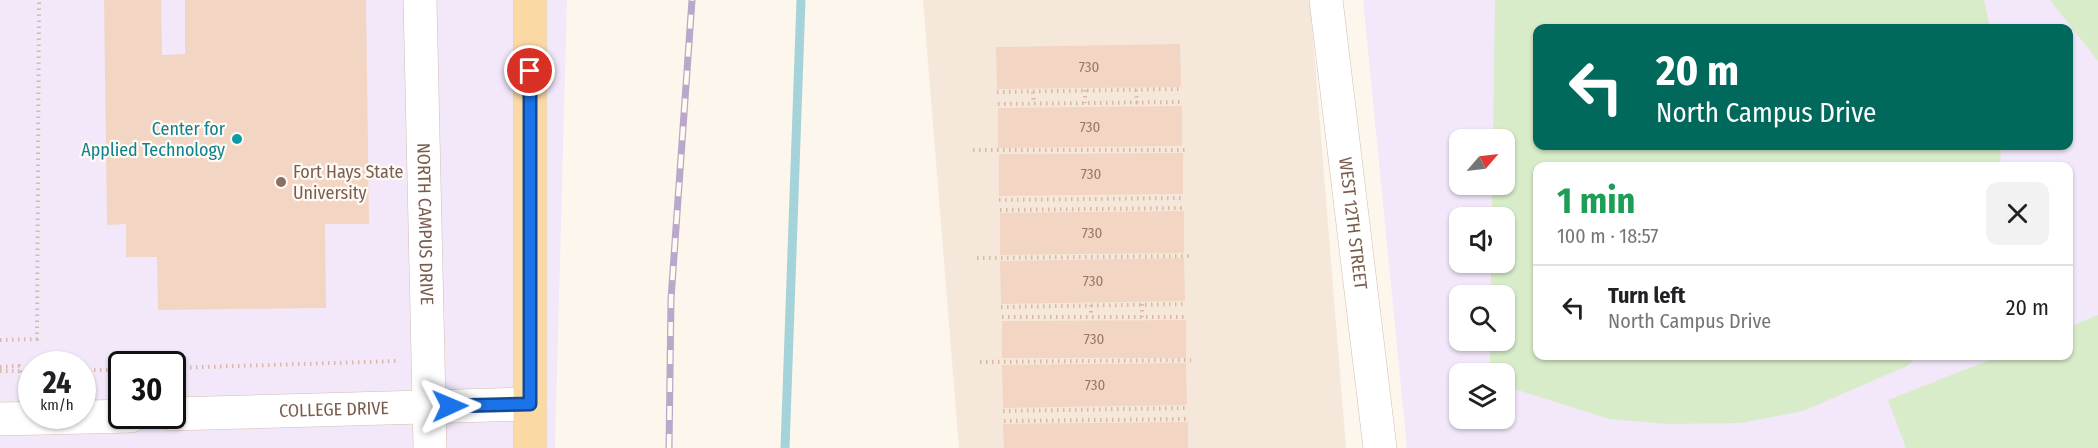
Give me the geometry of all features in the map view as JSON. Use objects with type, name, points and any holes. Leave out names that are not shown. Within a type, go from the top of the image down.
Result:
[{"type":"main road","points":[[530,0],[530,448]]},
{"type":"street","name":"NORTH CAMPUS DRIVE","points":[[420,0],[430,448]]},
{"type":"street","name":"WEST 12TH STREET","points":[[1326,0],[1380,448]]},
{"type":"street","name":"COLLEGE DRIVE","points":[[186,414],[530,404]]},
{"type":"street","points":[[0,419],[108,417]]},
{"type":"path","points":[[0,340],[37,339],[39,0]]},
{"type":"path","points":[[997,92],[1181,89]]},
{"type":"path","points":[[1085,90],[1085,104]]},
{"type":"path","points":[[1136,90],[1137,103]]},
{"type":"path","points":[[1033,92],[1034,104]]},
{"type":"path","points":[[998,104],[1181,102]]},
{"type":"path","points":[[973,150],[1187,150]]},
{"type":"path","points":[[1088,198],[1088,209]]},
{"type":"path","points":[[1139,198],[1140,209]]},
{"type":"path","points":[[999,200],[1183,198]]},
{"type":"path","points":[[1036,199],[1036,210]]},
{"type":"path","points":[[1000,210],[1184,208]]},
{"type":"path","points":[[977,258],[1189,256]]},
{"type":"path","points":[[1142,304],[1142,317]]},
{"type":"path","points":[[1001,307],[1185,304]]},
{"type":"path","points":[[1091,305],[1091,317]]},
{"type":"path","points":[[1040,306],[1040,317]]},
{"type":"path","points":[[1002,317],[1186,317]]},
{"type":"path","points":[[186,368],[428,360]]},
{"type":"path","points":[[980,362],[1191,360]]},
{"type":"path","points":[[0,371],[18,371]]},
{"type":"path","points":[[1003,411],[1187,408]]},
{"type":"path","points":[[1145,409],[1145,419]]},
{"type":"path","points":[[1043,410],[1043,421]]},
{"type":"path","points":[[1094,410],[1094,420]]},
{"type":"path","points":[[1004,421],[1188,419]]},
{"type":"shaded area","name":"Fort Hays State University","points":[[0,0],[567,0],[555,448],[0,448]]},
{"type":"shaded area","points":[[923,0],[1310,0],[1346,448],[959,448]]},
{"type":"shaded area","points":[[1363,0],[2098,0],[2098,448],[1407,448]]},
{"type":"green space","points":[[1495,0],[1984,0],[1989,24],[1533,24],[1533,150],[2001,150],[2000,162],[1533,162],[1533,360],[1914,360],[1907,366],[1803,411],[1741,423],[1669,424],[1609,419],[1515,389],[1515,363],[1490,363],[1490,351],[1515,351],[1515,285],[1491,285],[1491,273],[1515,273],[1515,207],[1492,207],[1492,195],[1515,195],[1515,129],[1493,129]]},
{"type":"green space","points":[[2050,0],[2098,0],[2098,61],[2073,29],[2073,24],[2069,24]]},
{"type":"green space","points":[[2098,315],[2098,448],[1906,448],[1888,400],[1989,360],[2073,360],[2073,325]]},
{"type":"building","name":"Center for Applied Technology","points":[[104,0],[161,0],[162,55],[185,54],[185,0],[366,0],[369,224],[325,224],[326,308],[158,310],[157,257],[126,257],[126,224],[107,225]]},
{"type":"building","points":[[1180,44],[1181,87],[997,89],[996,47]]},
{"type":"building","points":[[1182,106],[1182,146],[998,148],[998,108]]},
{"type":"building","points":[[1183,153],[1183,194],[999,196],[999,154]]},
{"type":"building","points":[[1184,211],[1184,253],[1000,255],[1000,213]]},
{"type":"building","points":[[1184,258],[1185,301],[1001,304],[1000,261]]},
{"type":"building","points":[[1186,320],[1186,358],[1002,358],[1002,321]]},
{"type":"building","points":[[1186,363],[1187,405],[1003,408],[1002,365]]},
{"type":"building","points":[[1188,422],[1188,448],[1004,448],[1003,424]]},
{"type":"waterway","points":[[785,448],[801,0]]},
{"type":"railway","points":[[669,448],[671,299],[692,0]]},
{"type":"place","name":"Center for Applied Technology","points":[[237,139]]},
{"type":"place","name":"Fort Hays State University","points":[[281,182]]},
{"type":"route","points":[[450,406],[530,404],[530,71]]}]
